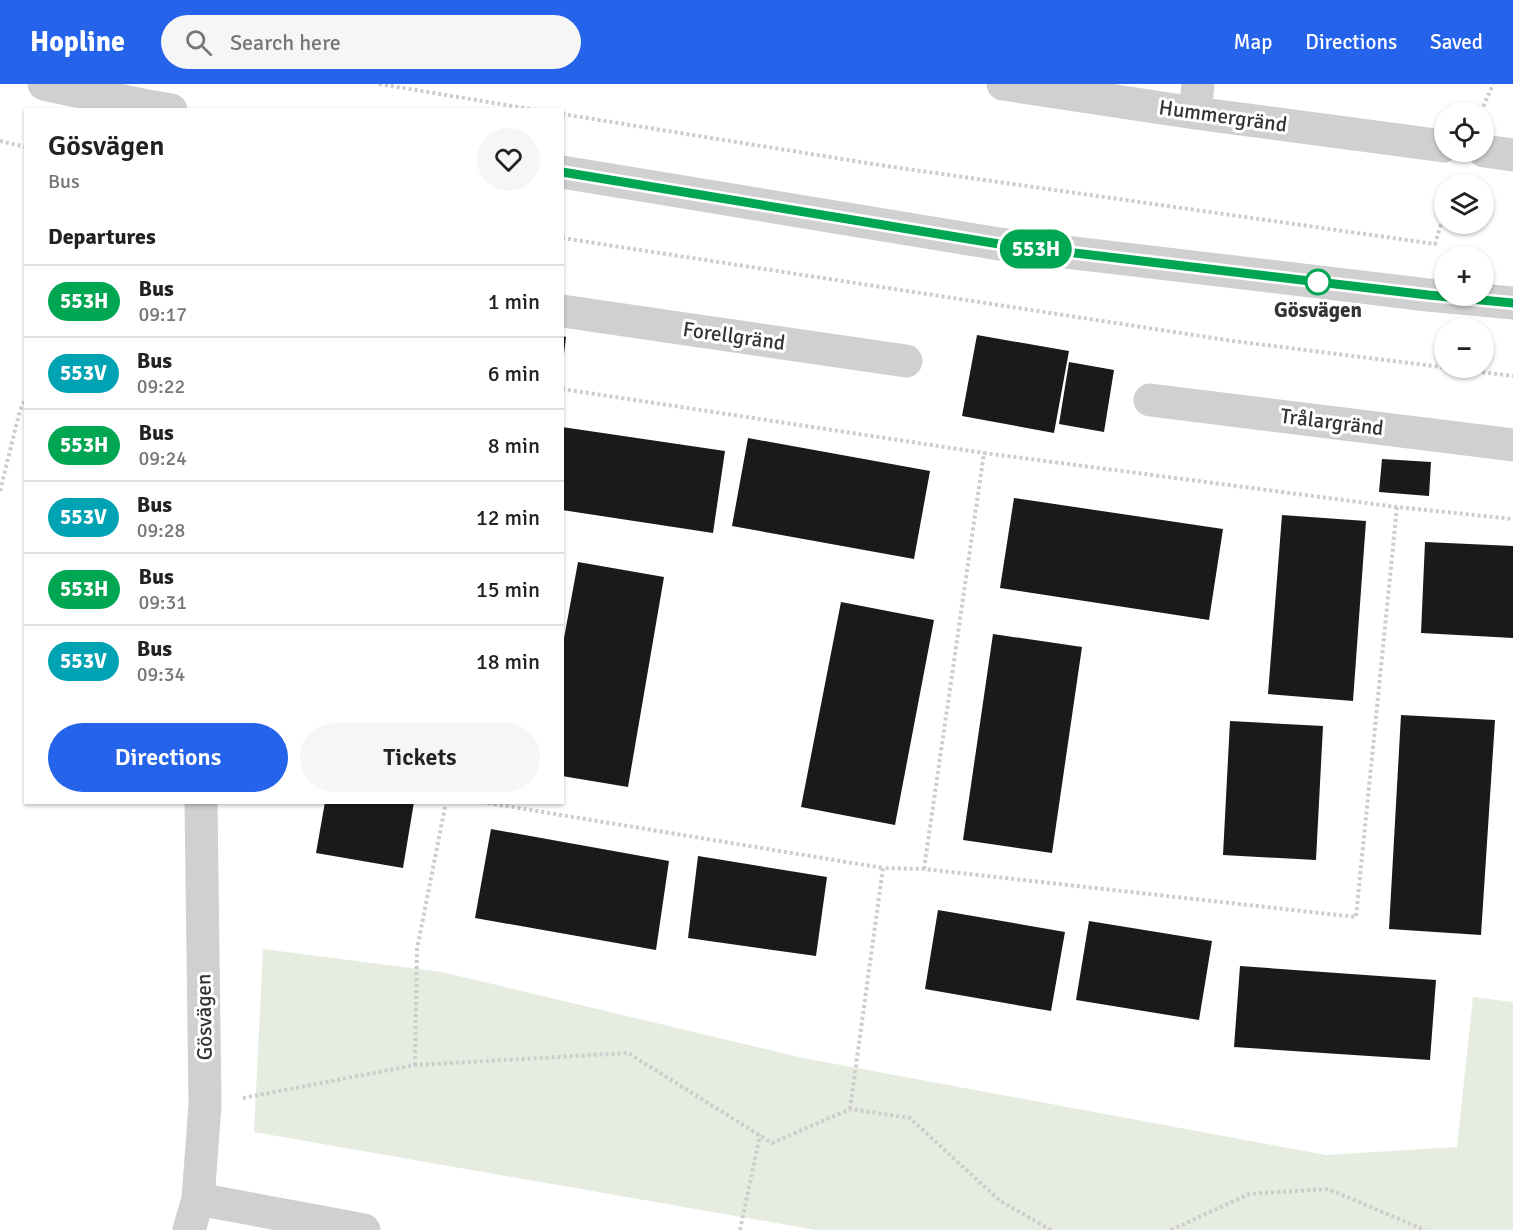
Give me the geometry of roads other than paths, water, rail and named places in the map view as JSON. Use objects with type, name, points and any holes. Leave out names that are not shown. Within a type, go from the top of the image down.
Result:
[{"type":"street","points":[[44,84],[159,108]]},
{"type":"street","name":"Hummergränd","points":[[1003,84],[1196,98],[1434,144]]},
{"type":"street","points":[[1494,153],[1513,155]]},
{"type":"street","points":[[564,172],[999,244],[1513,303]]},
{"type":"street","name":"Forellgränd","points":[[564,310],[906,361]]},
{"type":"street","name":"Trålargränd","points":[[1150,400],[1513,445]]},
{"type":"street","name":"Gösvägen","points":[[189,1230],[198,1199],[206,1105],[201,804]]},
{"type":"street","points":[[198,1199],[364,1230]]},
{"type":"place","name":"Gösvägen","points":[[1318,282]]}]
